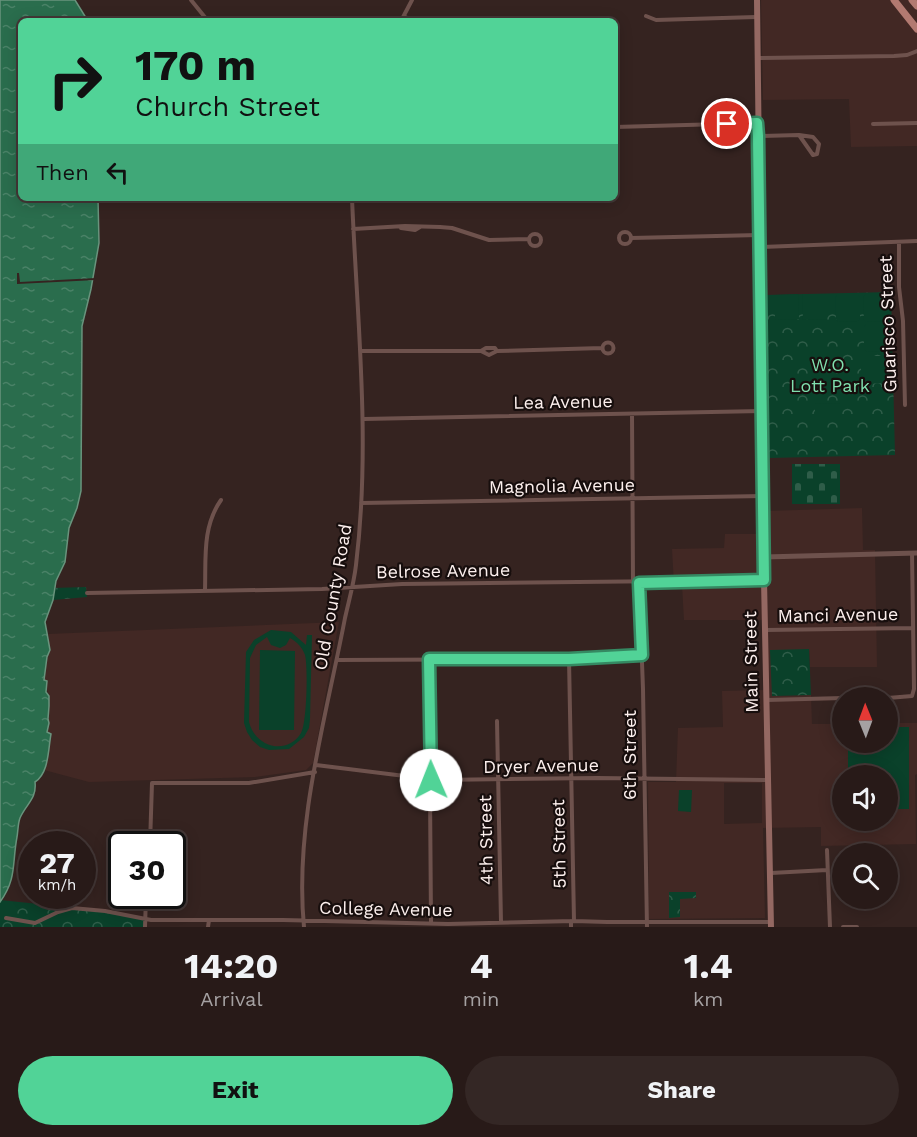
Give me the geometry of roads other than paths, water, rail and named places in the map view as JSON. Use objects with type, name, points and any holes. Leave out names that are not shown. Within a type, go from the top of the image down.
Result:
[{"type":"main road","name":"Main Street","points":[[757,0],[758,136],[755,235],[759,247],[763,410],[771,924]]},
{"type":"main road","points":[[894,0],[917,29]]},
{"type":"main road","points":[[912,0],[917,6]]},
{"type":"street","points":[[191,0],[206,18]]},
{"type":"street","points":[[403,18],[412,0]]},
{"type":"street","points":[[646,16],[657,20],[756,17]]},
{"type":"street","points":[[756,58],[894,56],[917,51]]},
{"type":"street","points":[[618,127],[757,123]]},
{"type":"street","points":[[873,124],[917,123]]},
{"type":"street","points":[[758,136],[800,135],[813,137],[819,144],[817,154],[813,155],[800,135]]},
{"type":"street","name":"Old County Road","points":[[304,927],[304,845],[316,765],[352,587],[362,503],[364,419],[352,201]]},
{"type":"street","points":[[353,229],[452,228],[489,240],[529,239]]},
{"type":"street","points":[[631,238],[755,235]]},
{"type":"street","points":[[759,247],[917,241]]},
{"type":"street","name":"Guarisco Street","points":[[899,242],[904,405]]},
{"type":"street","points":[[360,351],[481,351],[490,347],[497,351]]},
{"type":"street","points":[[481,351],[489,355],[497,351],[602,348]]},
{"type":"street","name":"Lea Avenue","points":[[364,419],[763,410]]},
{"type":"street","name":"6th Street","points":[[632,414],[632,499],[642,655],[646,925]]},
{"type":"street","name":"Magnolia Avenue","points":[[362,503],[764,496]]},
{"type":"street","points":[[205,590],[205,546],[213,515],[221,500]]},
{"type":"street","points":[[764,557],[915,553],[912,696],[898,698]]},
{"type":"street","name":"Belrose Avenue","points":[[87,592],[205,590],[230,592],[402,584],[764,580]]},
{"type":"street","name":"Manci Avenue","points":[[765,630],[912,628]]},
{"type":"street","points":[[337,660],[569,659],[642,655]]},
{"type":"street","points":[[429,659],[431,923]]},
{"type":"street","name":"5th Street","points":[[569,659],[571,927]]},
{"type":"street","points":[[767,700],[832,698]]},
{"type":"street","name":"4th Street","points":[[497,720],[501,922]]},
{"type":"street","name":"Dryer Avenue","points":[[316,765],[431,780],[768,780]]},
{"type":"street","points":[[150,831],[152,783],[249,783],[315,772]]},
{"type":"street","points":[[827,850],[830,927]]},
{"type":"street","points":[[770,873],[827,870]]},
{"type":"street","name":"College Avenue","points":[[6,918],[35,923],[72,908],[146,919],[431,923],[572,921],[646,925],[771,924]]},
{"type":"street","points":[[145,927],[146,909]]},
{"type":"street","points":[[208,927],[209,920]]},
{"type":"street","points":[[843,927],[857,927]]},
{"type":"water","points":[[0,0],[75,0],[86,18],[18,18],[18,201],[98,201],[99,243],[82,326],[81,491],[69,528],[65,562],[56,581],[53,600],[45,622],[50,650],[44,680],[47,681],[46,692],[49,696],[47,732],[51,734],[48,754],[43,773],[35,782],[33,797],[19,820],[12,878],[0,902]]},
{"type":"park label","name":"W.O. Lott Park","points":[[830,376]]}]
